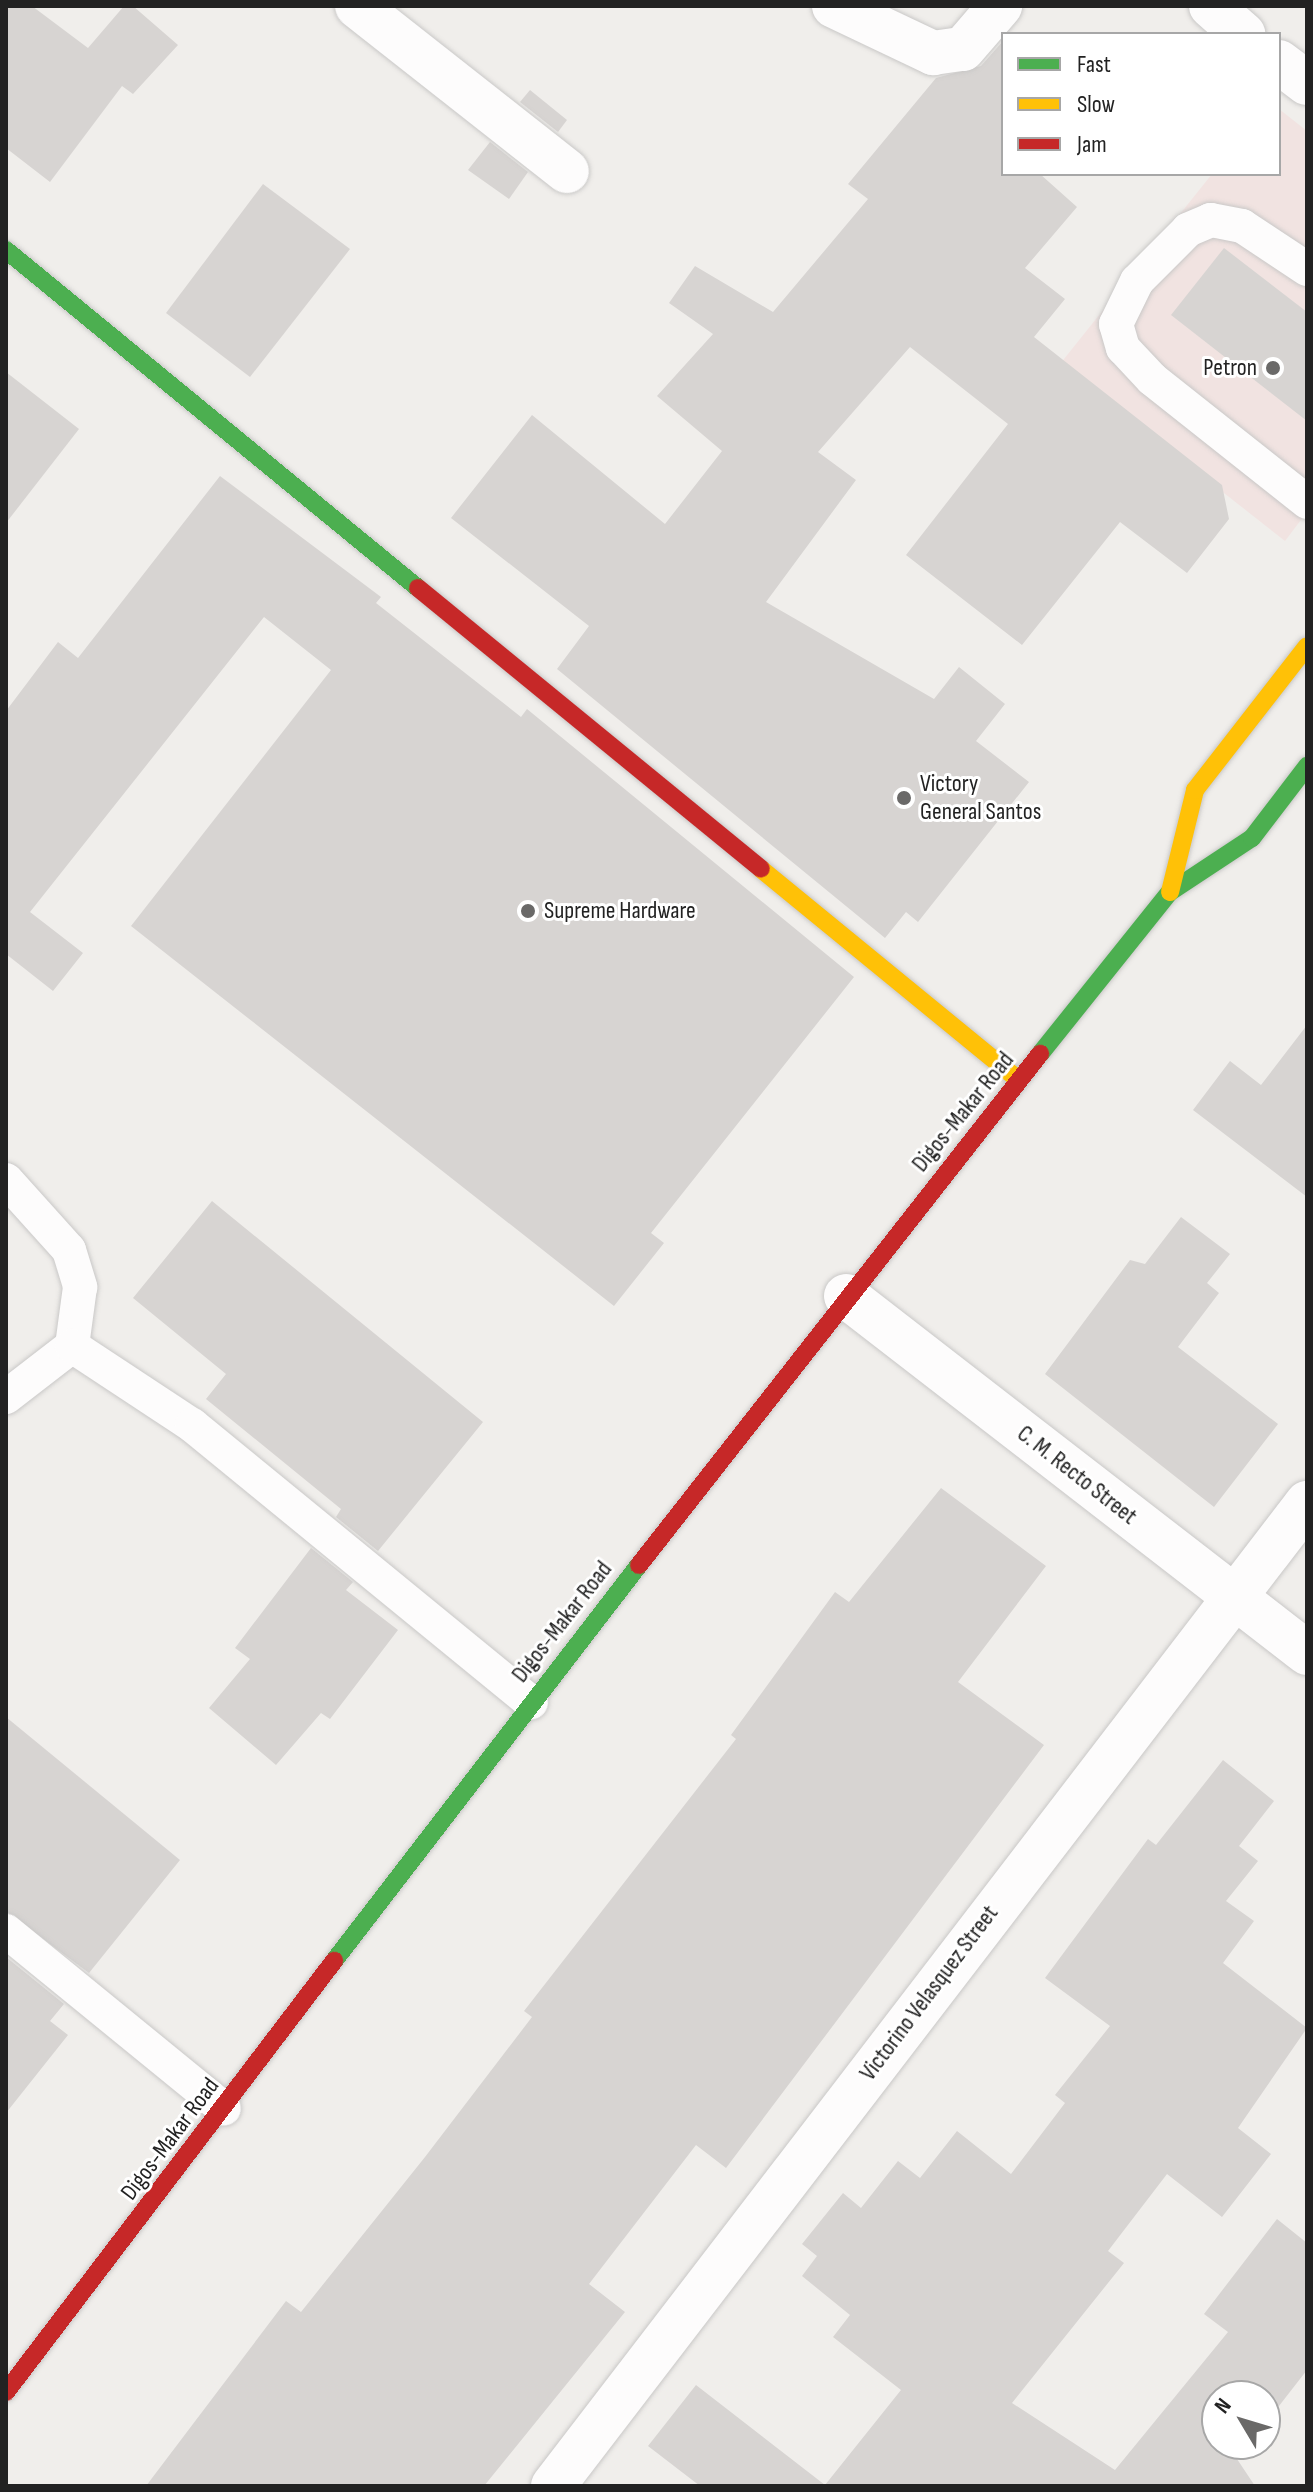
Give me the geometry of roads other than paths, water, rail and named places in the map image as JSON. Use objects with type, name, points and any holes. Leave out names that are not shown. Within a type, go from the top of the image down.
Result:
[{"type":"main road","points":[[6,250],[1019,1080]]},
{"type":"main road","name":"Digos-Makar Road","points":[[1170,892],[1195,790],[1307,646]]},
{"type":"main road","name":"Digos-Makar Road","points":[[6,2392],[531,1702],[846,1296],[1170,892],[1252,838],[1307,766]]},
{"type":"street","points":[[357,6],[567,171]]},
{"type":"street","points":[[834,6],[933,53],[963,49],[1000,6]]},
{"type":"street","points":[[1211,6],[1241,32]]},
{"type":"street","points":[[1281,64],[1307,83]]},
{"type":"street","name":"C. M. Recto Street","points":[[846,1296],[1307,1653]]},
{"type":"street","name":"Victorino Velasquez Street","points":[[553,2486],[1232,1595],[1307,1503]]},
{"type":"lane","points":[[1307,269],[1242,226],[1211,220],[1188,230],[1137,281],[1116,324],[1123,348],[1152,379],[1307,502]]},
{"type":"lane","points":[[6,1180],[69,1250],[80,1287],[72,1346],[6,1397]]},
{"type":"lane","points":[[72,1346],[192,1425],[531,1702]]},
{"type":"lane","points":[[6,1931],[224,2109]]},
{"type":"place","name":"Petron","points":[[1273,368]]},
{"type":"place","name":"Victory General Santos","points":[[904,798]]},
{"type":"place","name":"Supreme Hardware","points":[[528,911]]}]
